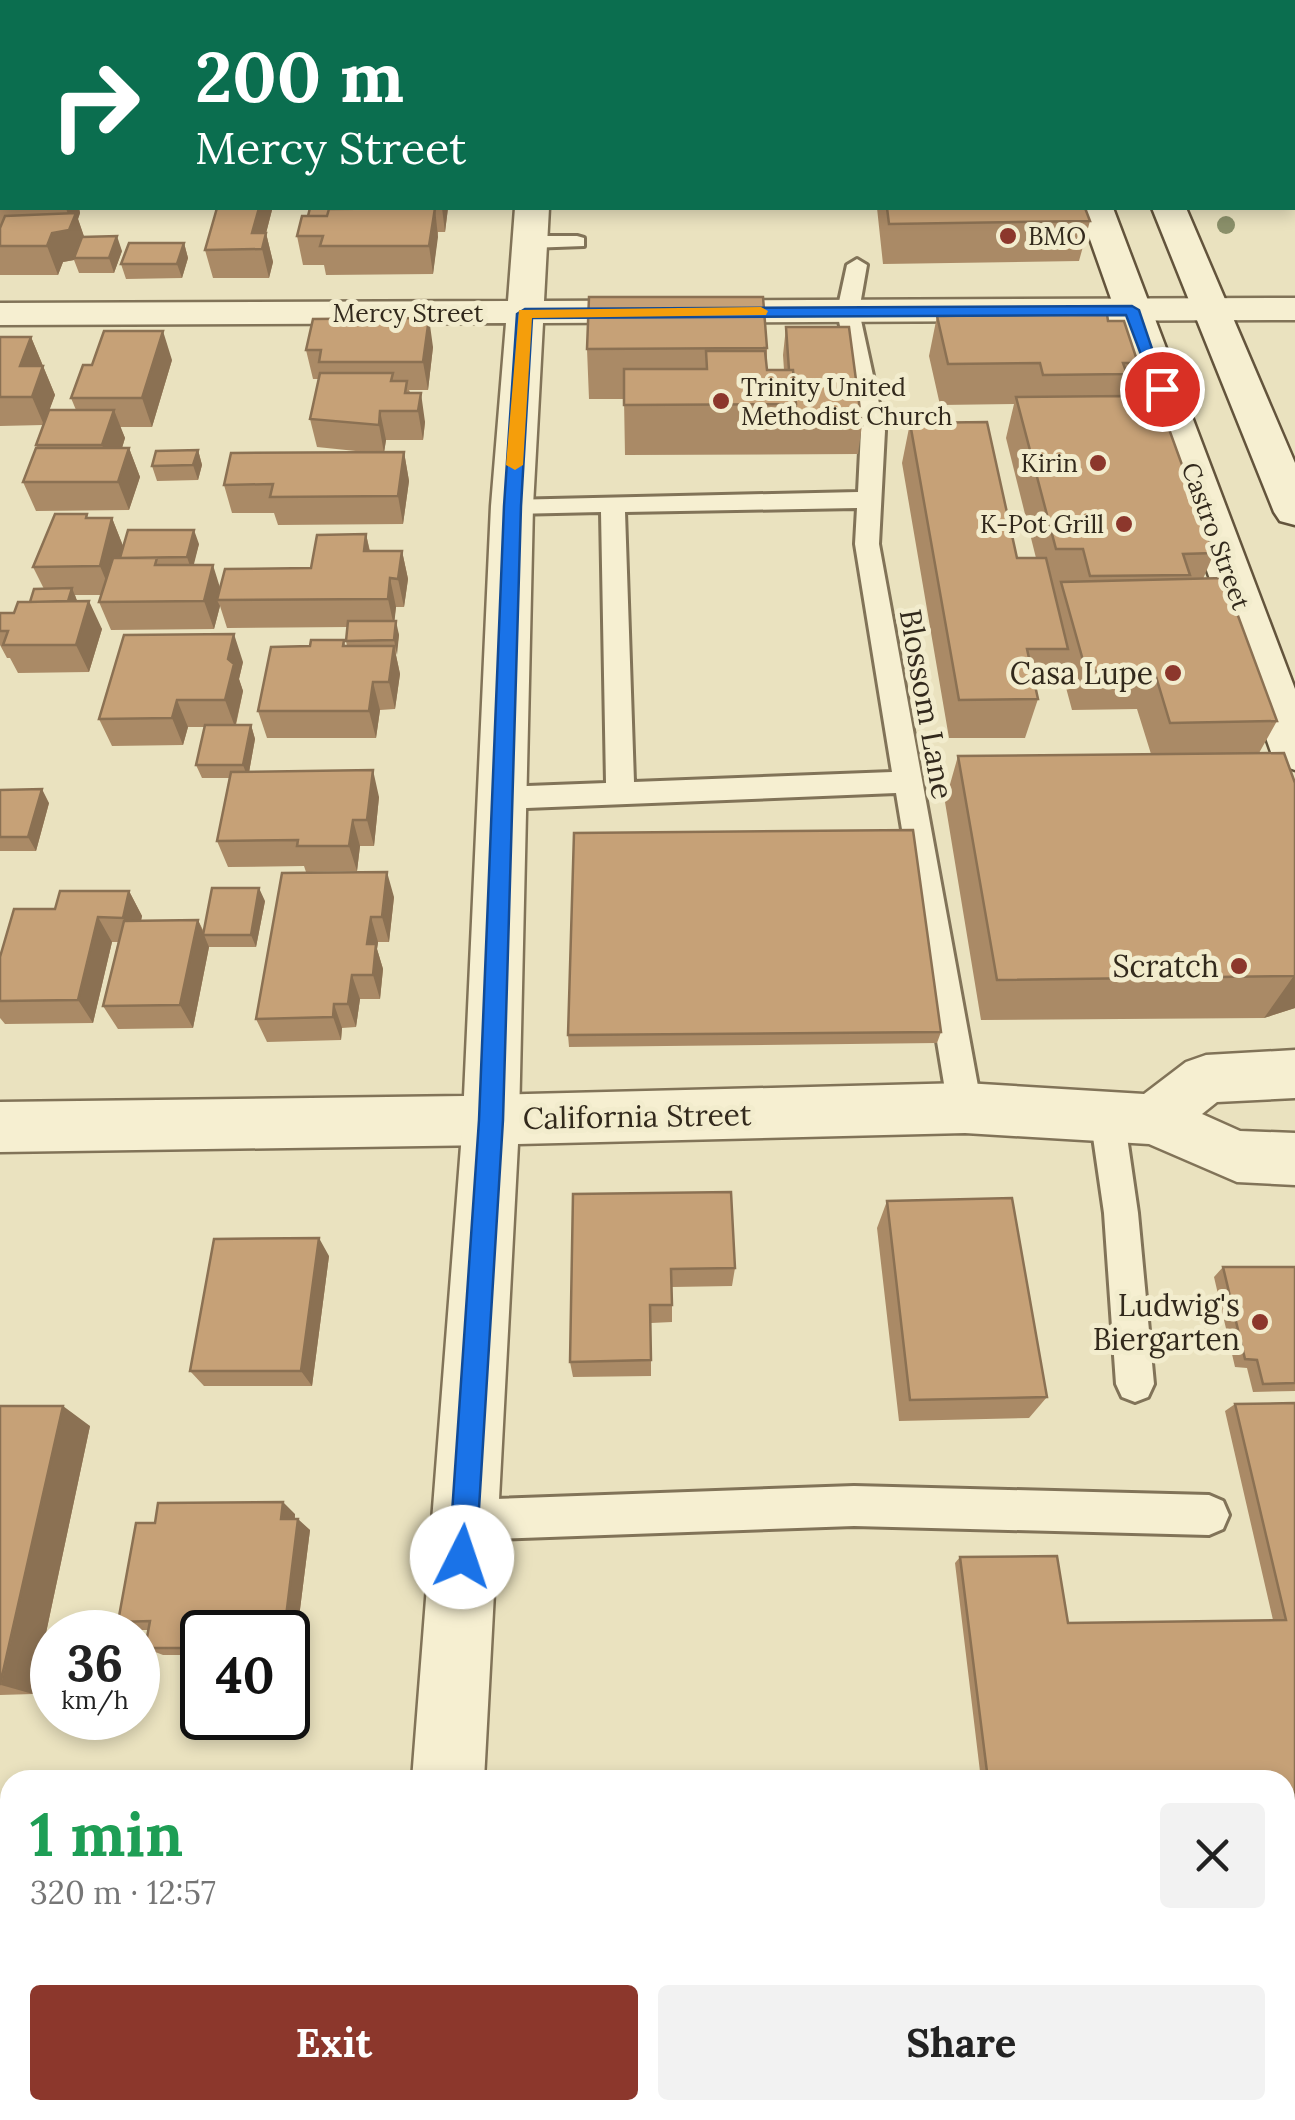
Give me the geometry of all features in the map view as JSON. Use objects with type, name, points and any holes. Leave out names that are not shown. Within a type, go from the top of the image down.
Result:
[{"type":"street","name":"Castro Street","points":[[1097,210],[1295,752]]},
{"type":"street","points":[[1170,210],[1295,512]]},
{"type":"street","points":[[449,1770],[491,1120],[512,506],[530,225]]},
{"type":"street","name":"Mercy Street","points":[[0,314],[1295,308]]},
{"type":"street","points":[[1130,1117],[1206,1079],[1295,1074]]},
{"type":"street","name":"California Street","points":[[0,1127],[965,1108],[1130,1117],[1237,1156],[1295,1160]]},
{"type":"lane","points":[[592,0],[671,0]]},
{"type":"lane","points":[[530,225],[577,242]]},
{"type":"lane","points":[[848,311],[857,265]]},
{"type":"lane","name":"Blossom Lane","points":[[848,311],[873,431],[868,544],[965,1108]]},
{"type":"lane","points":[[512,506],[869,500]]},
{"type":"lane","points":[[613,504],[620,794]]},
{"type":"lane","points":[[504,798],[906,782]]},
{"type":"lane","points":[[1130,1117],[1120,1212],[1135,1384]]},
{"type":"lane","points":[[465,1520],[854,1506],[1209,1515]]},
{"type":"building","points":[[216,210],[258,210],[252,233],[266,233],[262,249],[205,250]]},
{"type":"building","points":[[310,210],[329,210],[327,216],[308,216]]},
{"type":"building","points":[[329,210],[435,210],[429,246],[320,246],[323,236],[297,236],[302,216],[327,216]]},
{"type":"building","points":[[887,210],[1086,210],[1090,221],[889,224]]},
{"type":"building","points":[[76,213],[69,230],[52,233],[47,246],[0,246],[5,216]]},
{"type":"building","points":[[117,236],[109,258],[74,258],[82,237]]},
{"type":"building","points":[[129,243],[184,243],[177,264],[121,264]]},
{"type":"building","points":[[589,297],[763,297],[767,348],[587,349]]},
{"type":"building","points":[[1107,314],[1108,321],[1124,321],[1138,363],[1123,363],[1127,374],[1043,375],[1040,363],[948,364],[937,316]]},
{"type":"building","points":[[429,318],[423,362],[319,362],[321,350],[306,350],[313,319]]},
{"type":"building","points":[[786,327],[849,327],[862,425],[794,425],[796,404]]},
{"type":"building","points":[[104,331],[163,331],[142,398],[71,398],[83,365],[92,365]]},
{"type":"building","points":[[0,337],[31,337],[20,366],[43,366],[32,397],[0,397]]},
{"type":"building","points":[[706,351],[765,351],[767,370],[793,370],[796,404],[624,405],[624,369],[707,369]]},
{"type":"building","points":[[320,373],[393,373],[391,381],[407,381],[405,393],[421,393],[418,411],[380,411],[379,425],[310,419]]},
{"type":"building","points":[[1128,396],[1135,418],[1165,418],[1214,553],[1183,554],[1190,575],[1090,576],[1083,549],[1056,549],[1016,397]]},
{"type":"building","points":[[49,410],[114,410],[102,445],[36,445]]},
{"type":"building","points":[[987,422],[1017,558],[1046,558],[1068,649],[1027,649],[1038,699],[959,700],[910,423]]},
{"type":"building","points":[[36,448],[129,448],[118,482],[23,482]]},
{"type":"building","points":[[198,450],[193,465],[152,466],[156,451]]},
{"type":"building","points":[[404,452],[398,496],[270,497],[273,484],[224,485],[231,453]]},
{"type":"building","points":[[55,514],[112,518],[100,566],[33,567]]},
{"type":"building","points":[[128,530],[194,530],[187,557],[120,558]]},
{"type":"building","points":[[366,534],[364,551],[402,551],[398,579],[390,578],[388,599],[217,600],[225,569],[311,568],[317,535]]},
{"type":"building","points":[[113,558],[157,558],[155,565],[213,565],[204,601],[99,602]]},
{"type":"building","points":[[1224,578],[1277,721],[1170,723],[1154,670],[1086,671],[1061,582]]},
{"type":"building","points":[[72,588],[68,601],[30,602],[34,589]]},
{"type":"building","points":[[89,601],[76,645],[3,645],[8,631],[0,631],[0,613],[14,613],[18,602]]},
{"type":"building","points":[[348,621],[396,621],[394,640],[346,641]]},
{"type":"building","points":[[234,634],[228,659],[234,664],[225,700],[177,700],[172,718],[99,719],[124,635]]},
{"type":"building","points":[[311,640],[344,640],[343,646],[394,646],[389,682],[373,682],[369,711],[258,711],[271,647],[310,646]]},
{"type":"building","points":[[205,725],[251,725],[243,765],[196,765]]},
{"type":"building","points":[[1284,753],[1295,783],[1295,976],[997,980],[958,756]]},
{"type":"building","points":[[373,770],[367,820],[353,820],[349,846],[297,846],[298,840],[217,841],[231,772]]},
{"type":"building","points":[[42,789],[28,837],[0,837],[0,790]]},
{"type":"building","points":[[913,830],[941,1032],[568,1035],[574,833]]},
{"type":"building","points":[[387,872],[382,917],[371,917],[367,944],[376,944],[373,975],[352,975],[348,1004],[334,1004],[333,1017],[256,1019],[282,873]]},
{"type":"building","points":[[212,888],[259,888],[251,935],[203,935]]},
{"type":"building","points":[[60,891],[129,891],[123,918],[98,917],[78,1000],[0,1001],[0,957],[14,909],[55,909]]},
{"type":"building","points":[[198,920],[180,1005],[103,1006],[124,921]]},
{"type":"building","points":[[731,1192],[735,1268],[671,1269],[672,1305],[650,1305],[651,1360],[570,1362],[573,1194]]},
{"type":"building","points":[[1012,1198],[1047,1397],[910,1400],[887,1201]]},
{"type":"building","points":[[319,1238],[301,1371],[190,1371],[214,1239]]},
{"type":"building","name":"Ludwig's Biergarten","points":[[1223,1267],[1295,1267],[1295,1383],[1263,1384],[1257,1360],[1245,1359]]},
{"type":"building","points":[[1295,1403],[1295,1770],[987,1770],[960,1557],[1057,1556],[1068,1623],[1286,1620],[1235,1404]]},
{"type":"building","points":[[0,1406],[63,1406],[0,1685]]},
{"type":"building","points":[[283,1502],[281,1519],[298,1519],[287,1610],[180,1610],[180,1648],[160,1648],[160,1610],[120,1610],[136,1523],[155,1523],[158,1503]]},
{"type":"slow traffic","points":[[515,465],[525,314],[761,311]]},
{"type":"place","name":"BMO","points":[[1008,236]]},
{"type":"place","name":"Trinity United Methodist Church","points":[[721,401]]},
{"type":"place","name":"Kirin","points":[[1098,463]]},
{"type":"place","name":"K-Pot Grill","points":[[1124,524]]},
{"type":"place","name":"Casa Lupe","points":[[1173,673]]},
{"type":"place","name":"Scratch","points":[[1239,966]]},
{"type":"place","name":"Ludwig's Biergarten","points":[[1260,1322]]},
{"type":"route","points":[[462,1557],[491,1120],[512,506],[525,314],[1132,310],[1162,389]]}]
